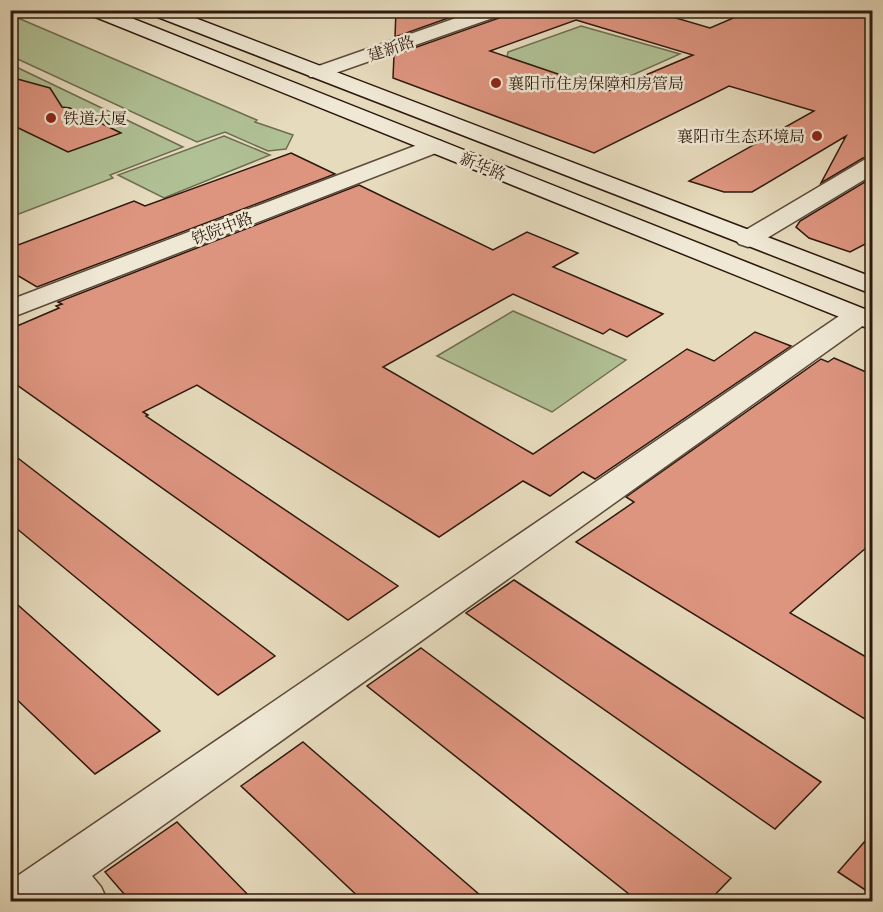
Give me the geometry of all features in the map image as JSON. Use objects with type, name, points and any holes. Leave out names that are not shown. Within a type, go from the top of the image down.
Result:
[{"type":"main road","name":"新华路","points":[[94,10],[433,146],[868,308]]},
{"type":"main road","name":"新华路","points":[[156,10],[748,239],[868,308]]},
{"type":"main road","name":"建新路","points":[[318,73],[498,10]]},
{"type":"main road","name":"铁院中路","points":[[10,310],[433,146]]},
{"type":"main road","points":[[748,239],[873,165]]},
{"type":"main road","points":[[18,902],[72,887],[868,308]]},
{"type":"green space","points":[[11,15],[257,120],[255,122],[293,135],[286,149],[268,151],[225,132],[197,142],[11,56]]},
{"type":"green space","points":[[581,26],[680,54],[601,89],[507,57],[508,52]]},
{"type":"green space","points":[[10,64],[183,147],[110,175],[113,178],[11,217]]},
{"type":"green space","points":[[224,136],[270,155],[164,198],[118,175]]},
{"type":"green space","points":[[513,311],[626,360],[552,412],[437,356]]},
{"type":"building","points":[[396,10],[471,10],[395,37]]},
{"type":"building","points":[[509,10],[649,10],[710,28],[752,10],[873,10],[873,156],[863,158],[821,183],[846,136],[752,192],[724,192],[689,181],[814,111],[729,86],[594,153],[393,78],[394,55],[505,16]],"holes":[[[576,20],[693,55],[608,91],[490,51]]]},
{"type":"building","name":"铁道大厦","points":[[10,77],[50,88],[62,107],[70,108],[121,133],[68,152],[10,124]]},
{"type":"building","points":[[291,153],[335,174],[37,287],[10,271],[10,248],[134,201],[145,206]]},
{"type":"building","points":[[873,177],[873,240],[850,252],[809,238],[796,227],[800,221]]},
{"type":"building","points":[[359,185],[493,250],[527,232],[578,253],[553,267],[663,314],[627,337],[610,329],[603,334],[513,294],[383,367],[533,454],[687,349],[714,361],[755,332],[791,346],[595,479],[583,472],[550,496],[523,481],[439,537],[197,385],[143,412],[398,586],[348,620],[10,380],[10,329],[59,308],[56,306],[62,304],[58,302]]},
{"type":"building","points":[[834,358],[873,375],[873,542],[790,613],[873,661],[873,724],[576,542],[634,502],[626,497],[821,359],[828,362]]},
{"type":"building","points":[[10,452],[275,656],[218,695],[10,523]]},
{"type":"building","points":[[514,580],[821,782],[775,829],[466,613]]},
{"type":"building","points":[[10,598],[160,731],[95,774],[10,693]]},
{"type":"building","points":[[421,648],[731,878],[708,902],[639,902],[367,686]]},
{"type":"building","points":[[303,742],[488,902],[364,902],[241,786]]},
{"type":"building","points":[[177,822],[255,902],[131,902],[105,872]]},
{"type":"building","points":[[873,832],[873,895],[838,872]]},
{"type":"place","name":"襄阳市住房保障和房管局","points":[[496,83]]},
{"type":"place","name":"铁道大厦","points":[[51,118]]},
{"type":"place","name":"襄阳市生态环境局","points":[[817,136]]}]
